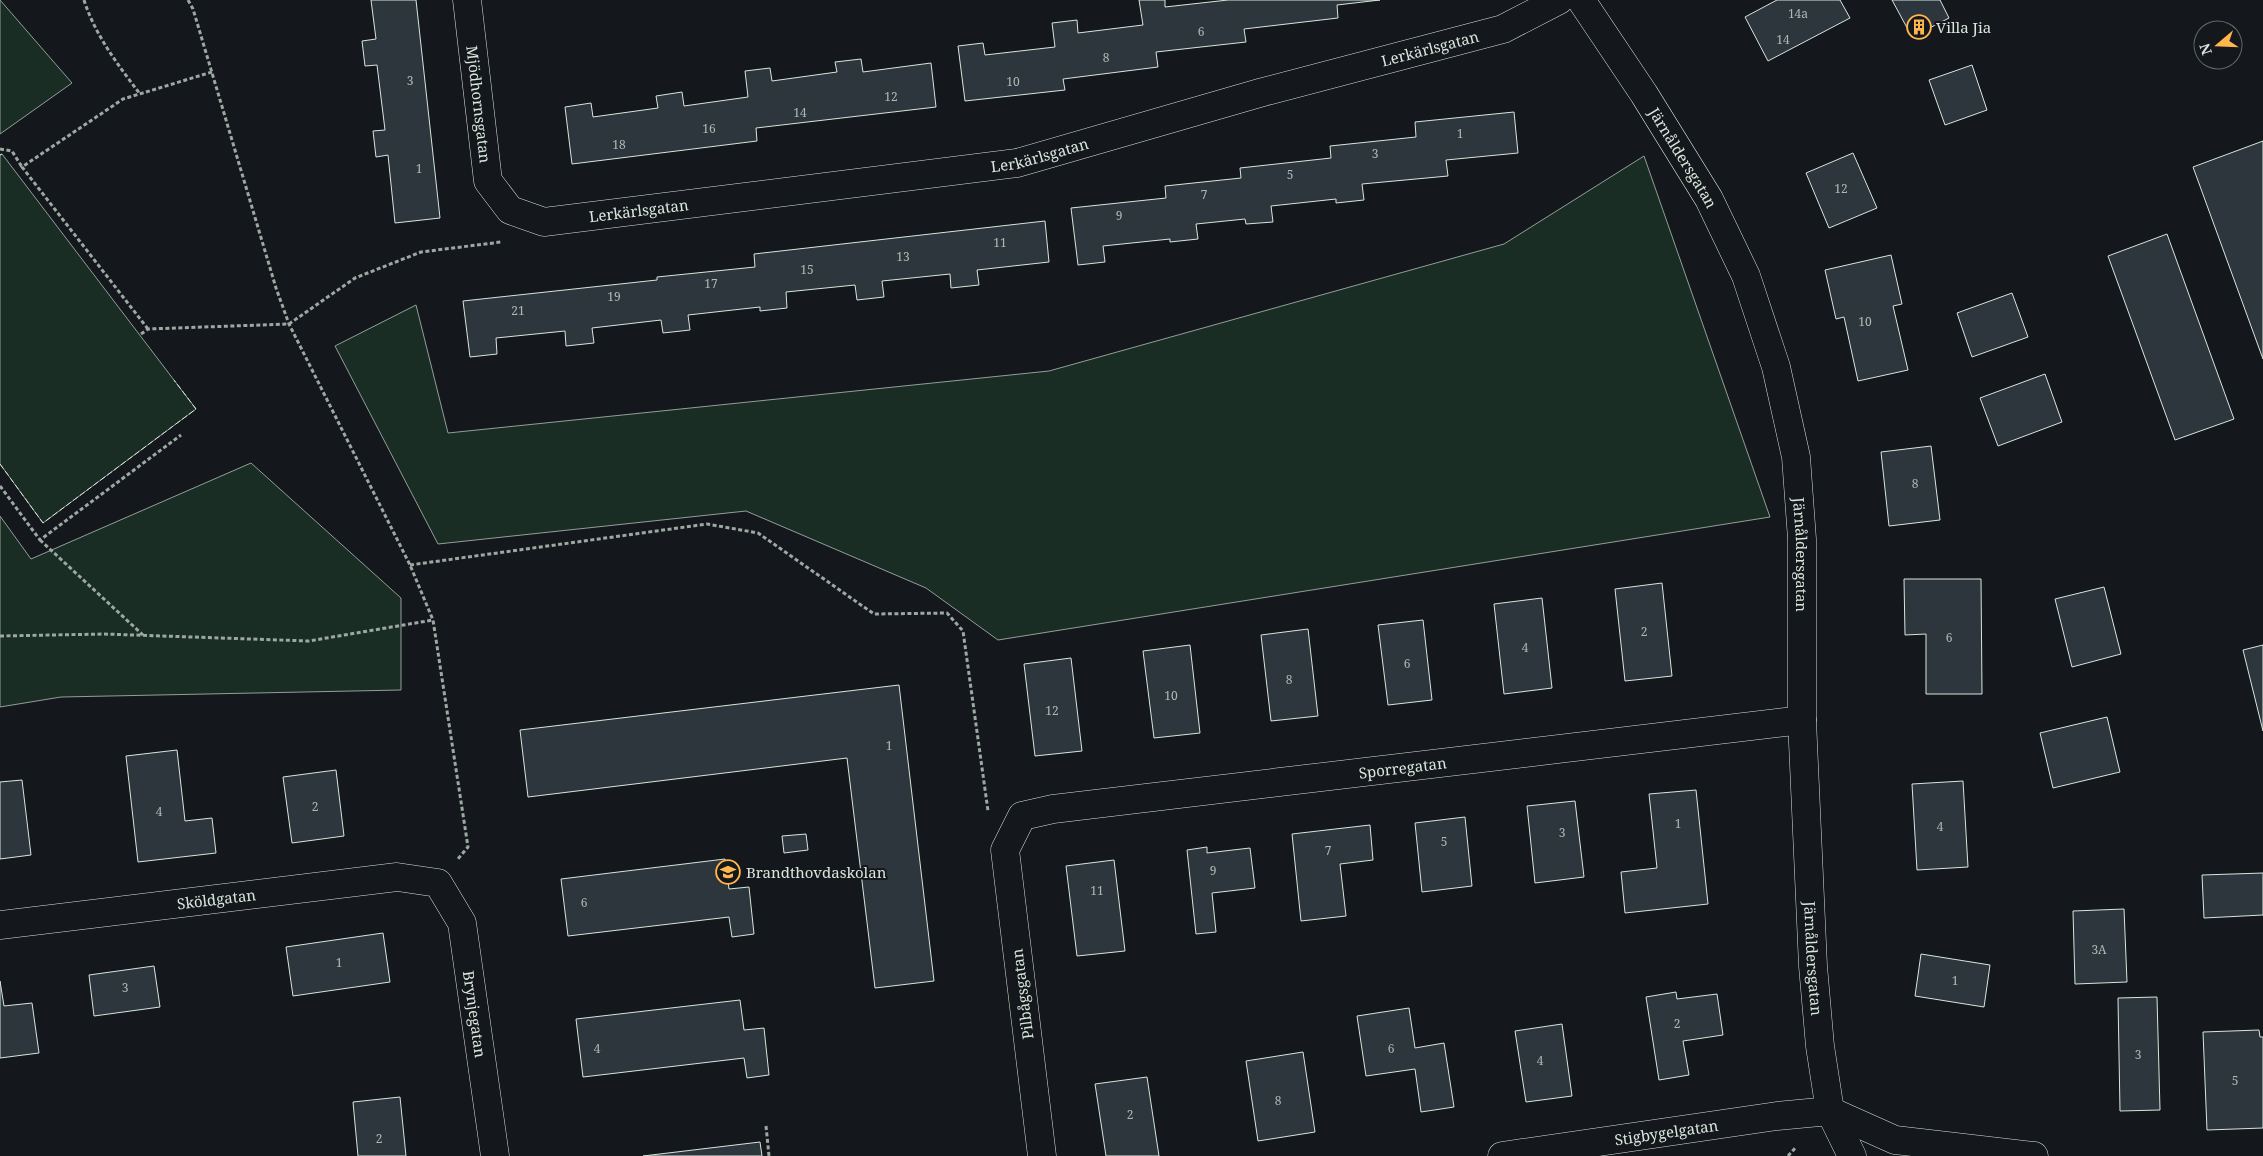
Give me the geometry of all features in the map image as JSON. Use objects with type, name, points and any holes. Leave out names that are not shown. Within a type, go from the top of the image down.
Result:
[{"type":"street","name":"Mjödhornsgatan","points":[[467,0],[488,181],[508,207]]},
{"type":"street","name":"Lerkärlsgatan","points":[[508,207],[544,222],[1017,163],[1263,92],[1504,29],[1559,0]]},
{"type":"street","name":"Järnåldersgatan","points":[[1581,0],[1644,94],[1709,199],[1746,276],[1776,367],[1796,457],[1802,539],[1802,720],[1812,966],[1820,1046],[1830,1111],[1852,1156]]},
{"type":"street","name":"Sporregatan","points":[[1009,842],[1022,816],[1053,809],[1802,720]]},
{"type":"street","name":"Pilbågsgatan","points":[[1009,842],[1042,1156]]},
{"type":"street","name":"Sköldgatan","points":[[0,925],[398,877],[435,883]]},
{"type":"street","name":"Brynjegatan","points":[[435,883],[462,923],[495,1156]]},
{"type":"street","name":"Stigbygelgatan","points":[[1502,1156],[1777,1116],[1830,1111]]},
{"type":"street","points":[[1830,1111],[1895,1140],[2034,1156]]},
{"type":"path","points":[[84,0],[89,14],[112,57],[140,94]]},
{"type":"path","points":[[188,0],[193,9],[276,288],[289,324],[410,565],[433,620],[468,847],[435,883]]},
{"type":"path","points":[[22,167],[123,99],[212,72]]},
{"type":"path","points":[[0,149],[12,151],[22,167],[148,329]]},
{"type":"path","points":[[141,334],[148,329],[289,324],[354,278],[421,252],[515,240],[508,207]]},
{"type":"path","points":[[40,540],[181,435]]},
{"type":"path","points":[[0,486],[40,540],[143,636]]},
{"type":"path","points":[[410,565],[707,524],[758,533],[874,614],[947,613],[963,631],[992,838],[1009,842]]},
{"type":"path","points":[[0,636],[143,636],[309,641],[433,620]]},
{"type":"path","points":[[766,1126],[769,1156]]},
{"type":"green space","points":[[0,0],[72,83],[0,134]]},
{"type":"green space","points":[[2,154],[196,409],[43,523],[0,464],[0,155]]},
{"type":"green space","points":[[1644,156],[1770,517],[998,640],[926,588],[746,511],[438,544],[335,346],[416,305],[448,433],[1049,371],[1504,244]]},
{"type":"green space","points":[[251,463],[401,598],[401,690],[61,697],[0,707],[0,516],[31,559]]},
{"type":"building","points":[[371,0],[416,0],[440,218],[395,223],[388,155],[376,157],[373,131],[385,130],[377,65],[365,66],[362,41],[376,39]]},
{"type":"building","points":[[1139,0],[1165,0],[1165,7],[1228,0],[1380,0],[1337,5],[1338,18],[1244,29],[1246,42],[1156,52],[1158,67],[1063,79],[1065,90],[965,101],[958,46],[983,43],[985,55],[1055,47],[1052,23],[1077,20],[1078,33],[1143,25]]},
{"type":"building","points":[[1777,0],[1840,0],[1850,18],[1768,61],[1745,17]]},
{"type":"building","name":"Villa Jia","points":[[1892,0],[1940,0],[1949,18],[1912,37]]},
{"type":"building","points":[[861,59],[863,72],[931,63],[936,107],[756,128],[757,141],[572,164],[565,107],[591,103],[593,117],[658,108],[656,96],[682,92],[684,106],[748,97],[745,71],[770,68],[772,81],[837,72],[835,62]]},
{"type":"building","points":[[1972,65],[1987,110],[1945,125],[1929,80]]},
{"type":"building","points":[[1514,112],[1518,153],[1446,160],[1448,176],[1362,184],[1364,200],[1336,203],[1336,199],[1271,206],[1273,222],[1246,224],[1245,219],[1196,224],[1198,239],[1170,242],[1170,239],[1103,246],[1105,262],[1078,265],[1071,208],[1166,198],[1165,186],[1241,178],[1240,168],[1331,158],[1330,146],[1416,137],[1415,122]]},
{"type":"building","points":[[2263,141],[2263,359],[2193,167]]},
{"type":"building","points":[[1853,153],[1877,208],[1829,228],[1806,173]]},
{"type":"building","points":[[1045,221],[1049,262],[977,270],[979,285],[951,288],[950,274],[882,281],[884,297],[857,300],[855,285],[786,292],[787,308],[760,311],[760,307],[688,315],[690,330],[663,333],[661,320],[592,328],[594,343],[566,346],[565,331],[496,338],[497,354],[470,357],[463,301],[657,280],[657,277],[755,267],[754,254]]},
{"type":"building","points":[[2167,234],[2234,419],[2175,440],[2108,256]]},
{"type":"building","points":[[1891,255],[1902,304],[1893,306],[1908,370],[1858,381],[1844,317],[1836,319],[1825,270]]},
{"type":"building","points":[[2012,293],[2028,337],[1972,357],[1957,313]]},
{"type":"building","points":[[2045,374],[2062,422],[1998,446],[1980,398]]},
{"type":"building","points":[[1931,446],[1940,520],[1889,526],[1881,452]]},
{"type":"building","points":[[1904,579],[1981,579],[1982,694],[1926,694],[1926,634],[1905,635]]},
{"type":"building","points":[[1662,583],[1672,676],[1625,681],[1615,589]]},
{"type":"building","points":[[2104,587],[2121,654],[2072,667],[2055,599]]},
{"type":"building","points":[[1542,598],[1552,688],[1504,694],[1494,604]]},
{"type":"building","points":[[1423,620],[1432,700],[1388,705],[1378,625]]},
{"type":"building","points":[[1308,629],[1318,716],[1271,721],[1261,635]]},
{"type":"building","points":[[1190,645],[1200,733],[1154,738],[1143,651]]},
{"type":"building","points":[[2263,645],[2263,731],[2243,650]]},
{"type":"building","points":[[1071,658],[1082,751],[1035,756],[1024,664]]},
{"type":"building","points":[[899,685],[934,981],[875,988],[847,758],[528,797],[520,730]]},
{"type":"building","points":[[2107,717],[2120,772],[2053,788],[2040,733]]},
{"type":"building","points":[[177,750],[185,821],[212,818],[216,853],[138,862],[126,756]]},
{"type":"building","points":[[336,770],[344,836],[292,843],[283,777]]},
{"type":"building","points":[[22,780],[31,855],[0,859],[0,782]]},
{"type":"building","points":[[1963,781],[1968,867],[1917,870],[1912,784]]},
{"type":"building","points":[[1696,790],[1708,904],[1625,913],[1621,872],[1657,868],[1649,794]]},
{"type":"building","points":[[1575,801],[1584,877],[1535,883],[1527,806]]},
{"type":"building","points":[[1465,817],[1472,886],[1422,892],[1415,823]]},
{"type":"building","points":[[1370,825],[1373,860],[1340,864],[1346,916],[1301,921],[1292,834]]},
{"type":"building","points":[[806,834],[808,850],[784,853],[782,836]]},
{"type":"building","points":[[1207,847],[1207,853],[1250,848],[1255,888],[1212,893],[1216,932],[1196,934],[1187,850]]},
{"type":"building","points":[[725,859],[729,889],[749,887],[754,934],[732,937],[729,917],[568,936],[561,879]]},
{"type":"building","points":[[1114,860],[1125,951],[1077,956],[1066,866]]},
{"type":"building","points":[[2263,873],[2263,915],[2204,918],[2202,875]]},
{"type":"building","points":[[2124,909],[2127,982],[2075,984],[2073,911]]},
{"type":"building","points":[[383,933],[390,982],[293,996],[286,947]]},
{"type":"building","points":[[1921,954],[1990,965],[1984,1007],[1915,996]]},
{"type":"building","points":[[154,966],[160,1007],[94,1016],[89,975]]},
{"type":"building","points":[[0,981],[4,1006],[32,1003],[39,1053],[0,1058]]},
{"type":"building","points":[[1676,992],[1677,999],[1717,994],[1723,1035],[1683,1041],[1689,1075],[1659,1080],[1646,997]]},
{"type":"building","points":[[2157,997],[2160,1110],[2120,1111],[2118,998]]},
{"type":"building","points":[[740,1000],[744,1030],[764,1028],[769,1075],[747,1078],[744,1058],[583,1077],[576,1019]]},
{"type":"building","points":[[1409,1008],[1415,1048],[1444,1043],[1454,1107],[1421,1112],[1415,1069],[1366,1076],[1357,1016]]},
{"type":"building","points":[[1562,1024],[1572,1096],[1526,1102],[1515,1031]]},
{"type":"building","points":[[2259,1030],[2260,1037],[2263,1037],[2263,1128],[2207,1130],[2203,1032]]},
{"type":"building","points":[[1303,1052],[1315,1132],[1258,1141],[1246,1061]]},
{"type":"building","points":[[1147,1077],[1159,1156],[1106,1156],[1095,1084]]},
{"type":"building","points":[[400,1097],[406,1156],[358,1156],[353,1102]]},
{"type":"building","points":[[760,1142],[762,1156],[643,1156]]},
{"type":"fence","points":[[0,464],[43,523],[196,409],[174,380]]},
{"type":"place","name":"Villa Jia","points":[[1919,27]]},
{"type":"place","name":"Brandthovdaskolan","points":[[728,872]]}]
